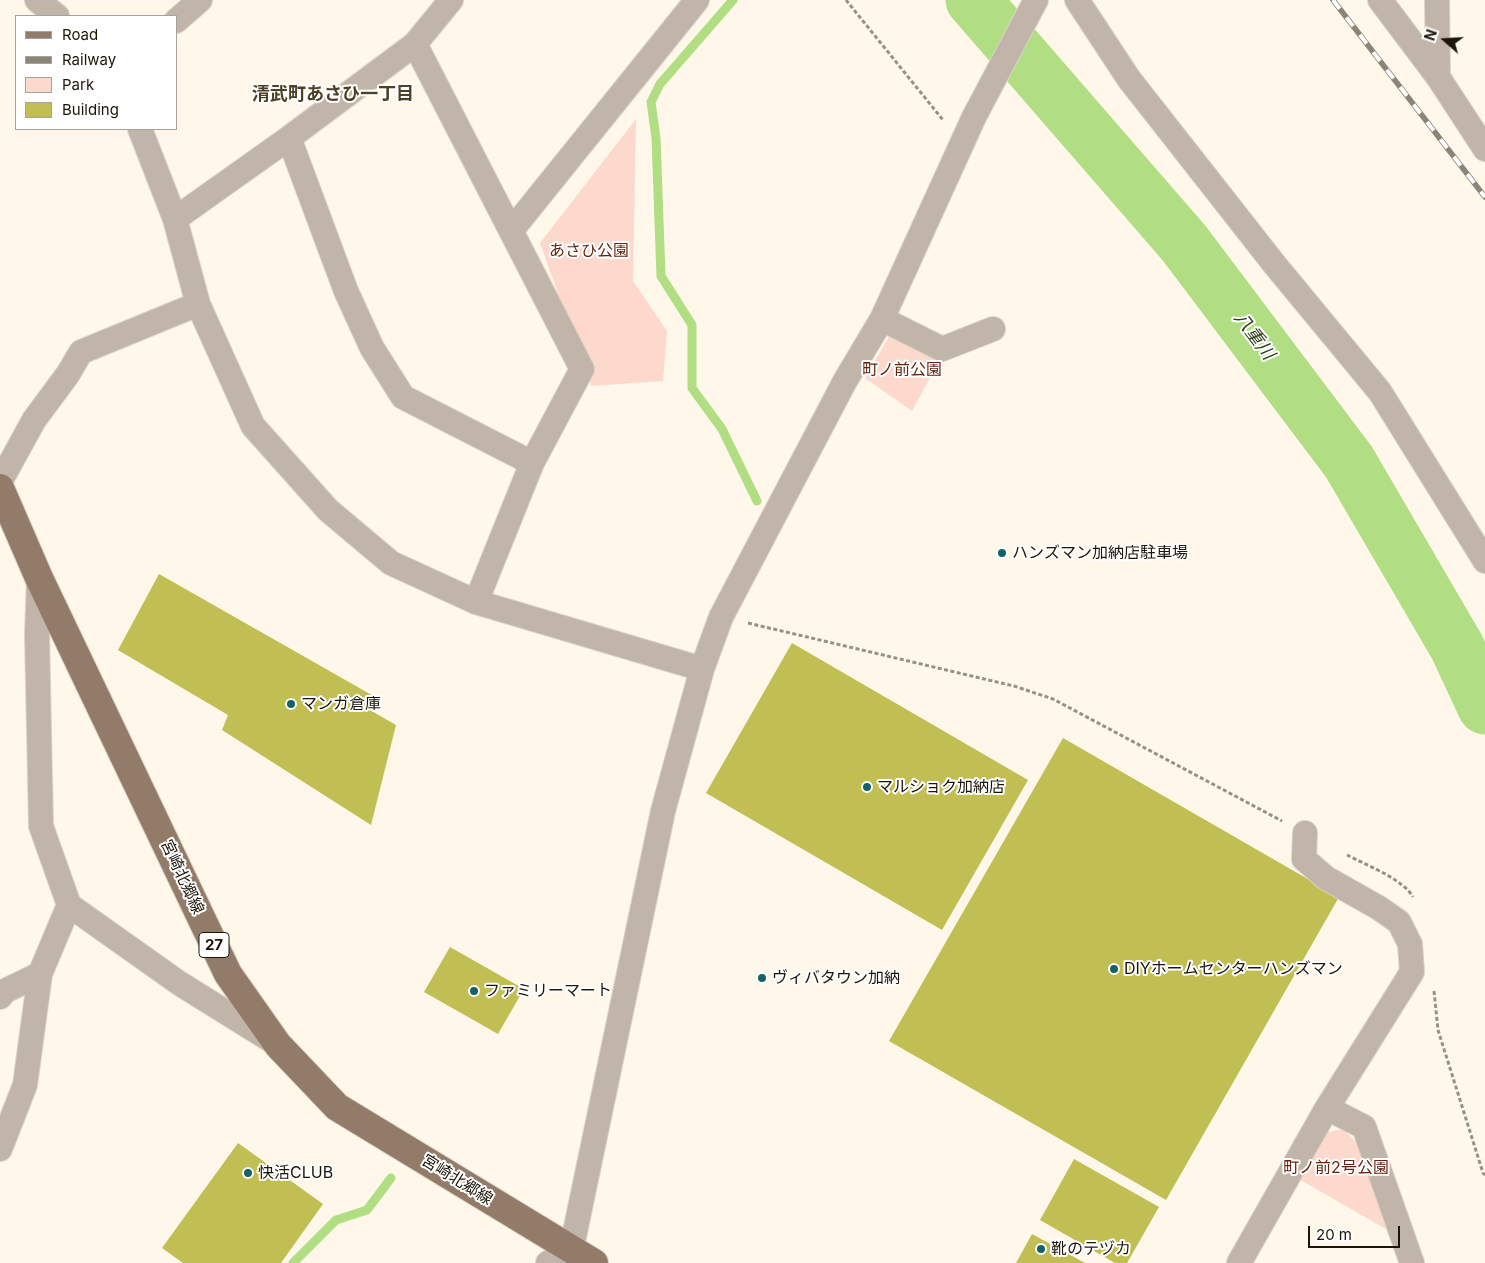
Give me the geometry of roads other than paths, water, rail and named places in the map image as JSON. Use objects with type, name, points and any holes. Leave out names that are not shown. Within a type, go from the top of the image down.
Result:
[{"type":"main road","name":"宮崎北郷線","points":[[0,488],[40,578],[228,974],[278,1045],[337,1106],[571,1259]]},
{"type":"street","points":[[37,0],[56,15]]},
{"type":"street","points":[[178,19],[200,0]]},
{"type":"street","points":[[176,219],[290,138],[416,44],[451,0]]},
{"type":"street","points":[[511,231],[697,0]]},
{"type":"street","points":[[571,1259],[663,811],[702,669],[721,617],[845,381],[882,319],[974,117],[1036,0]]},
{"type":"street","points":[[1077,0],[1129,79],[1275,265],[1380,392],[1485,562]]},
{"type":"street","points":[[1380,0],[1438,77],[1485,149]]},
{"type":"street","points":[[1437,0],[1438,77]]},
{"type":"street","points":[[416,44],[582,369],[532,462],[476,602]]},
{"type":"street","points":[[140,130],[176,219],[198,304],[252,426],[328,510],[390,563],[476,602],[702,669]]},
{"type":"street","points":[[290,138],[346,291],[372,348],[403,397],[532,462]]},
{"type":"street","points":[[0,482],[34,420],[68,374],[81,352],[198,304]]},
{"type":"street","points":[[882,319],[942,349],[993,329]]},
{"type":"street","points":[[40,578],[36,635],[41,826],[69,905],[180,983],[278,1045]]},
{"type":"street","points":[[1239,1263],[1327,1108],[1398,998],[1412,972],[1410,944],[1399,922],[1379,908],[1326,878],[1304,859],[1305,833]]},
{"type":"street","points":[[0,1149],[24,1085],[40,974],[69,905]]},
{"type":"street","points":[[0,997],[5,991],[40,974]]},
{"type":"street","points":[[1327,1108],[1364,1127],[1412,1263]]},
{"type":"waterway","points":[[733,0],[660,84],[651,102],[656,138],[661,276],[692,325],[692,388],[722,429],[757,501]]},
{"type":"waterway","name":"八重川","points":[[973,0],[1184,243],[1349,462],[1457,647],[1485,707]]},
{"type":"waterway","points":[[293,1263],[336,1220],[367,1210],[391,1178]]},
{"type":"railway","points":[[1333,0],[1485,197]]},
{"type":"place","name":"ハンズマン加納店駐車場","points":[[1002,553]]},
{"type":"place","name":"マンガ倉庫","points":[[291,704]]},
{"type":"place","name":"マルショク加納店","points":[[867,787]]},
{"type":"place","name":"DIYホームセンターハンズマン","points":[[1114,969]]},
{"type":"place","name":"ヴィバタウン加納","points":[[762,978]]},
{"type":"place","name":"ファミリーマート","points":[[474,991]]},
{"type":"place","name":"快活CLUB","points":[[248,1173]]},
{"type":"place","name":"靴のテヅカ","points":[[1041,1249]]},
{"type":"district","name":"清武町あさひ一丁目","points":[[333,95]]},
{"type":"park label","name":"あさひ公園","points":[[589,251]]},
{"type":"park label","name":"町ノ前公園","points":[[902,370]]},
{"type":"park label","name":"町ノ前2号公園","points":[[1336,1168]]}]
